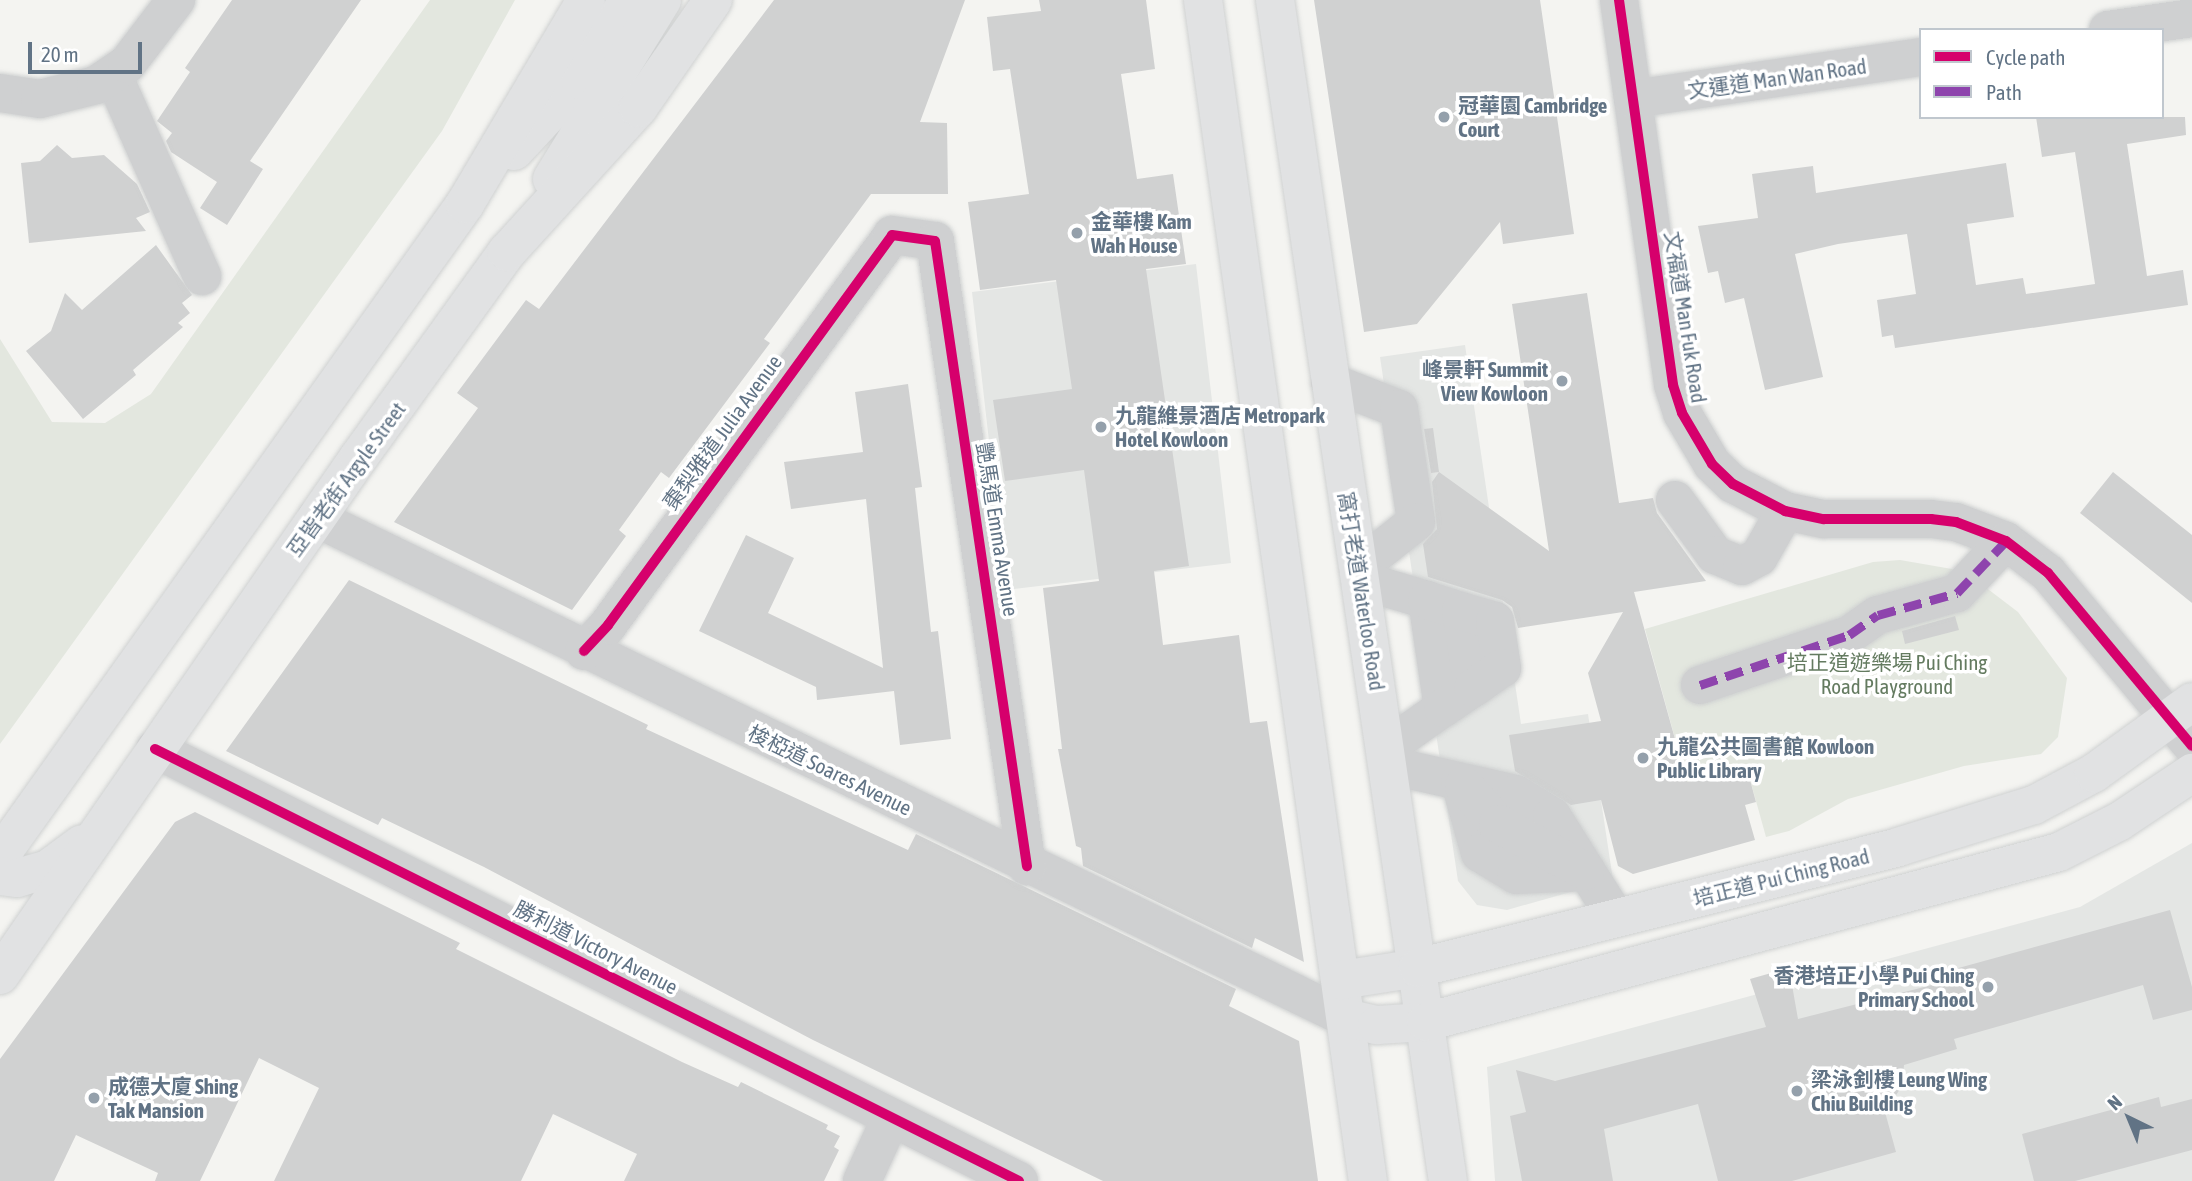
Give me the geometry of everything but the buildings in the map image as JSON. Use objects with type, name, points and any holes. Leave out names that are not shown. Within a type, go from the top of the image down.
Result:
[{"type":"main road","points":[[0,856],[465,204],[586,0]]},
{"type":"main road","points":[[507,253],[593,86],[628,0]]},
{"type":"main road","points":[[465,204],[593,86],[663,0]]},
{"type":"main road","name":"亞皆老街 Argyle Street","points":[[0,975],[316,518],[507,253],[638,108],[713,0]]},
{"type":"main road","points":[[1203,0],[1368,1181]]},
{"type":"main road","name":"窩打老道 Waterloo Road","points":[[1275,0],[1448,1181]]},
{"type":"main road","name":"培正道 Pui Ching Road","points":[[1341,980],[1418,968],[1898,847],[2034,805],[2185,722]]},
{"type":"main road","points":[[1346,1018],[1377,1025],[1426,1022],[2059,852],[2120,821],[2192,773]]},
{"type":"main road","points":[[0,876],[48,869],[99,829]]},
{"type":"street","points":[[0,93],[54,97],[113,75],[176,0]]},
{"type":"street","name":"文福道 Man Fuk Road","points":[[1619,0],[1673,385],[1682,413],[1712,464],[1742,489],[1785,512],[1824,519],[1931,519],[1956,522],[2006,541],[2048,573],[2185,722]]},
{"type":"street","points":[[2122,28],[2192,18]]},
{"type":"street","name":"文運道 Man Wan Road","points":[[1633,99],[1919,57]]},
{"type":"street","points":[[113,75],[202,276]]},
{"type":"street","name":"棗梨雅道 Julia Avenue","points":[[584,652],[608,625],[892,235]]},
{"type":"street","name":"艷馬道 Emma Avenue","points":[[892,235],[935,241],[1027,866]]},
{"type":"street","points":[[1330,382],[1399,409],[1416,522],[1359,574],[1444,606],[1495,621],[1502,668],[1458,698],[1387,756]]},
{"type":"street","points":[[1675,500],[1715,555],[1742,566],[1759,557],[1785,512]]},
{"type":"street","name":"梭椏道 Soares Avenue","points":[[316,518],[584,652],[1346,1018]]},
{"type":"street","points":[[1700,685],[1849,635],[1878,615],[1957,593],[2006,541]]},
{"type":"street","points":[[1444,606],[1458,698]]},
{"type":"street","name":"勝利道 Victory Avenue","points":[[155,749],[1019,1181]]},
{"type":"street","points":[[1387,756],[1460,782],[1516,794],[1552,816],[1616,918]]},
{"type":"street","points":[[1460,782],[1480,853],[1516,875],[1587,872]]},
{"type":"street","points":[[862,1181],[891,1118]]},
{"type":"shaded area","name":"九龍維景酒店 Metropark Hotel Kowloon","points":[[1196,264],[1231,563],[1006,590],[972,292]]},
{"type":"shaded area","points":[[1465,345],[1521,724],[1588,714],[1613,880],[1507,910],[1477,905],[1458,881],[1380,357]]},
{"type":"shaded area","name":"香港培正小學 Pui Ching Primary School","points":[[2192,843],[2192,1181],[1495,1181],[1487,1067],[2080,907]]},
{"type":"green space","points":[[430,0],[515,0],[442,131],[0,744],[0,339],[52,422],[105,423],[151,394]]},
{"type":"green space","name":"培正道遊樂場 Pui Ching Road Playground","points":[[1900,560],[1952,569],[1976,580],[2018,612],[2067,678],[2058,737],[2041,754],[1964,766],[1848,799],[1789,831],[1766,837],[1746,765],[1687,782],[1645,629],[1873,562]]},
{"type":"marked path","points":[[1700,685],[1849,635],[1878,615],[1957,593],[2006,541]]},
{"type":"cycle path","points":[[1619,0],[1673,385],[1682,413],[1712,464],[1733,484],[1785,511],[1824,519],[1931,519],[1956,522],[2006,541],[2048,573],[2192,746]]},
{"type":"cycle path","points":[[584,651],[608,625],[892,235],[935,241],[1027,866]]},
{"type":"cycle path","points":[[155,749],[1019,1181]]},
{"type":"place","name":"冠華園 Cambridge Court","points":[[1444,117]]},
{"type":"place","name":"金華樓 Kam Wah House","points":[[1077,233]]},
{"type":"place","name":"峰景軒 Summit View Kowloon","points":[[1562,381]]},
{"type":"place","name":"九龍維景酒店 Metropark Hotel Kowloon","points":[[1101,427]]},
{"type":"place","name":"九龍公共圖書館 Kowloon Public Library","points":[[1643,758]]},
{"type":"place","name":"香港培正小學 Pui Ching Primary School","points":[[1988,987]]},
{"type":"place","name":"梁泳釗樓 Leung Wing Chiu Building","points":[[1797,1091]]},
{"type":"place","name":"成德大廈 Shing Tak Mansion","points":[[94,1098]]}]
